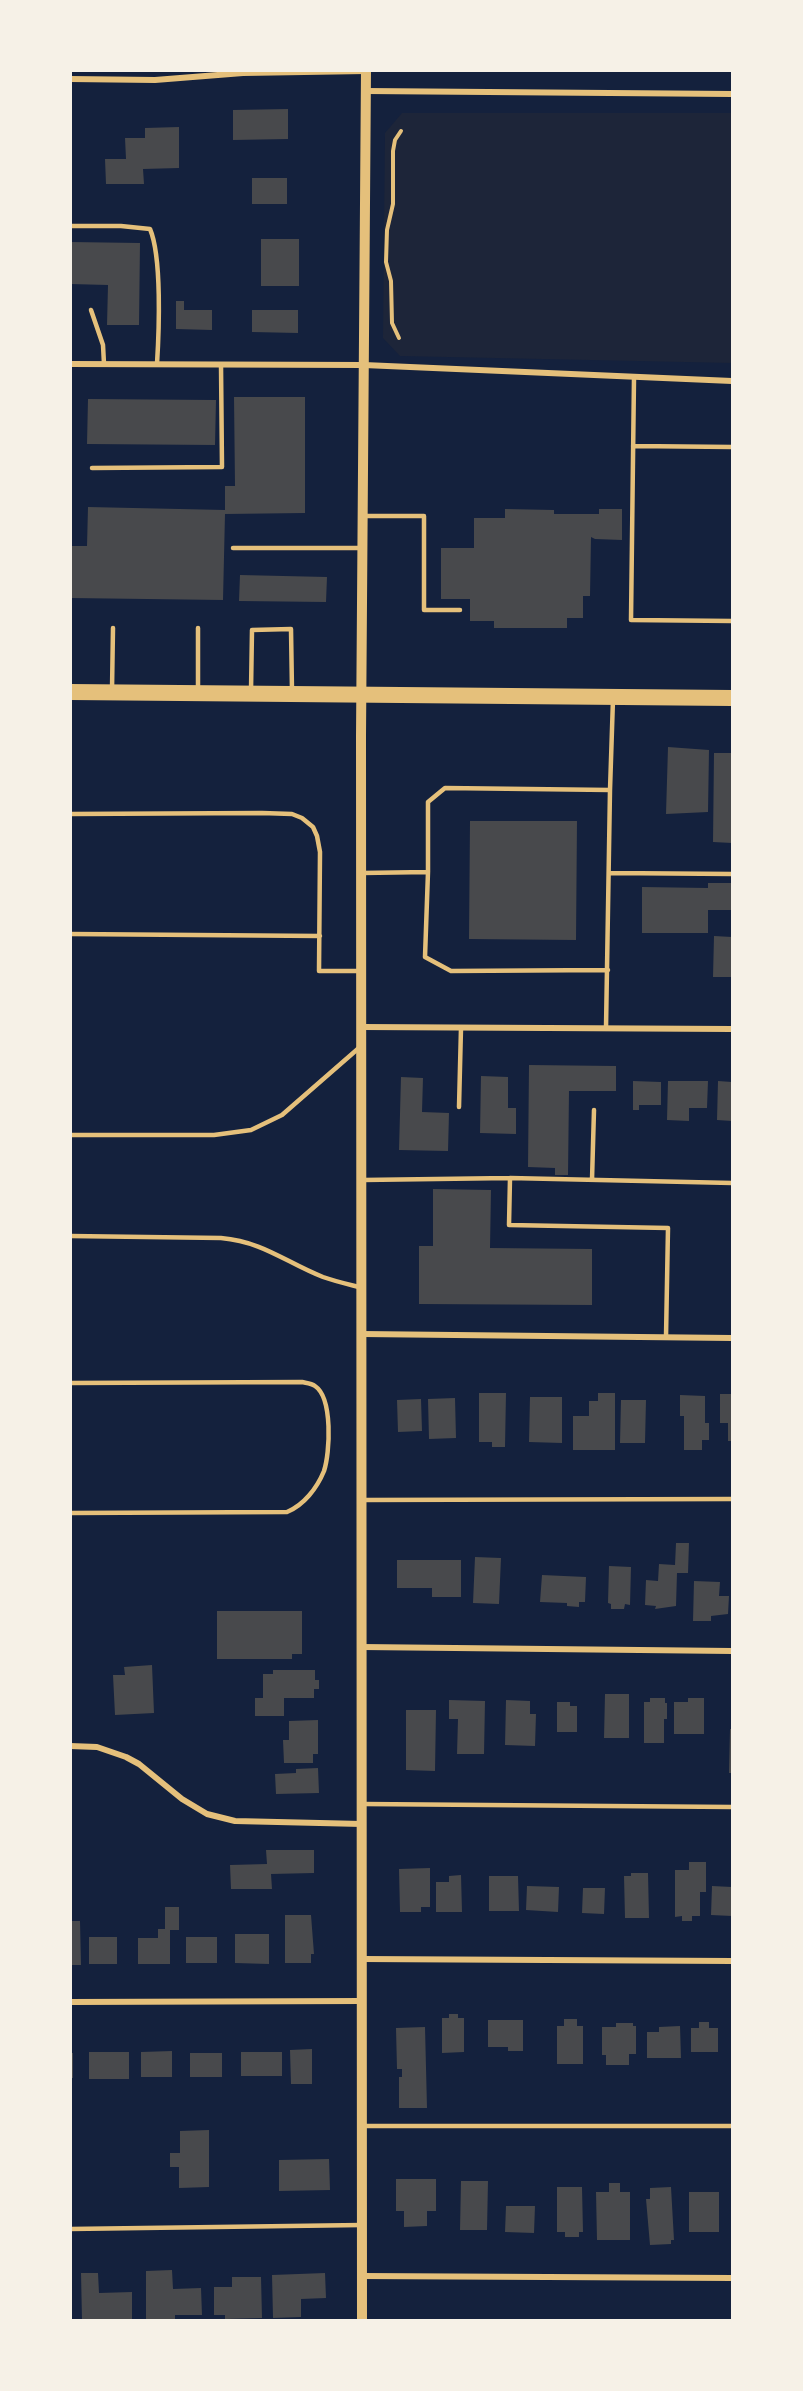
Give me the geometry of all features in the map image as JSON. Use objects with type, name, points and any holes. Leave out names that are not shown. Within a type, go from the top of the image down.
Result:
[{"type":"highway","points":[[70,692],[732,698]]},
{"type":"street","points":[[73,79],[155,80],[243,73],[366,71],[362,695],[362,2320]]},
{"type":"street","points":[[366,91],[732,94]]},
{"type":"street","points":[[70,364],[364,365],[732,381]]},
{"type":"street","points":[[362,1027],[732,1029]]},
{"type":"street","points":[[362,1334],[732,1338]]},
{"type":"street","points":[[362,1647],[732,1651]]},
{"type":"street","points":[[70,1746],[97,1747],[126,1757],[139,1764],[182,1799],[207,1814],[235,1821],[362,1824]]},
{"type":"street","points":[[362,1959],[732,1961]]},
{"type":"street","points":[[70,2002],[362,2001]]},
{"type":"street","points":[[362,2276],[732,2277]]},
{"type":"lane","points":[[73,79],[75,70]]},
{"type":"lane","points":[[70,226],[122,226],[150,229],[155,240],[157,266],[157,364]]},
{"type":"lane","points":[[91,310],[103,345],[104,364]]},
{"type":"lane","points":[[92,468],[222,467],[221,365]]},
{"type":"lane","points":[[634,378],[631,620],[732,621]]},
{"type":"lane","points":[[633,446],[732,447]]},
{"type":"lane","points":[[363,516],[424,516],[424,610],[460,610]]},
{"type":"lane","points":[[233,548],[363,548]]},
{"type":"lane","points":[[112,693],[113,628]]},
{"type":"lane","points":[[198,628],[198,693]]},
{"type":"lane","points":[[251,694],[252,630],[291,629],[292,694]]},
{"type":"lane","points":[[606,1028],[613,697]]},
{"type":"lane","points":[[608,970],[451,970],[426,957],[428,801],[445,788],[610,790]]},
{"type":"lane","points":[[70,814],[262,813],[292,814],[302,818],[313,827],[320,848],[319,971],[362,971]]},
{"type":"lane","points":[[362,873],[428,872]]},
{"type":"lane","points":[[610,873],[732,874]]},
{"type":"lane","points":[[70,934],[320,936]]},
{"type":"lane","points":[[459,1107],[461,1028]]},
{"type":"lane","points":[[70,1135],[214,1135],[251,1130],[282,1115],[362,1046]]},
{"type":"lane","points":[[592,1180],[594,1110]]},
{"type":"lane","points":[[510,1178],[509,1225],[668,1228],[666,1337]]},
{"type":"lane","points":[[363,1180],[510,1178],[732,1183]]},
{"type":"lane","points":[[70,1236],[221,1238],[245,1241],[322,1276],[362,1288]]},
{"type":"lane","points":[[70,1383],[302,1382],[315,1386],[321,1393],[326,1408],[328,1432],[327,1457],[321,1477],[304,1502],[287,1512],[70,1513]]},
{"type":"lane","points":[[362,1500],[732,1499]]},
{"type":"lane","points":[[362,1804],[732,1807]]},
{"type":"lane","points":[[362,2126],[732,2126]]},
{"type":"lane","points":[[70,2229],[362,2225]]},
{"type":"path","points":[[399,338],[392,323],[393,295],[386,251],[387,230],[393,204],[393,151],[395,140],[401,131]]},
{"type":"shaded area","points":[[402,113],[732,113],[732,363],[400,356],[383,338],[385,133]]},
{"type":"building","points":[[288,109],[288,139],[233,140],[233,110]]},
{"type":"building","points":[[179,127],[179,168],[143,169],[144,184],[106,184],[105,159],[126,159],[125,138],[145,138],[145,128]]},
{"type":"building","points":[[252,178],[287,178],[287,204],[252,204]]},
{"type":"building","points":[[261,239],[299,239],[299,286],[261,286]]},
{"type":"building","points":[[70,242],[140,243],[139,325],[107,325],[108,285],[70,284]]},
{"type":"building","points":[[176,301],[184,301],[184,310],[212,310],[212,330],[176,329]]},
{"type":"building","points":[[252,310],[298,310],[298,333],[252,332]]},
{"type":"building","points":[[234,397],[305,397],[305,513],[225,514],[223,600],[70,598],[71,546],[87,546],[88,507],[225,510],[225,486],[235,486]]},
{"type":"building","points":[[88,399],[216,400],[215,445],[87,444]]},
{"type":"building","points":[[505,509],[554,510],[554,514],[599,514],[599,509],[622,509],[622,540],[591,537],[590,596],[583,596],[583,618],[567,618],[567,628],[494,628],[494,621],[470,621],[470,599],[441,599],[441,548],[474,548],[474,518],[505,518]]},
{"type":"building","points":[[240,575],[327,577],[326,602],[239,601]]},
{"type":"building","points":[[668,747],[709,750],[708,812],[666,814]]},
{"type":"building","points":[[714,753],[732,753],[732,843],[713,842]]},
{"type":"building","points":[[470,821],[577,821],[576,940],[469,939]]},
{"type":"building","points":[[708,883],[732,883],[732,910],[708,910],[708,933],[642,933],[642,887],[708,888]]},
{"type":"building","points":[[714,936],[732,937],[732,977],[713,977]]},
{"type":"building","points":[[529,1065],[616,1066],[616,1091],[569,1091],[568,1175],[555,1175],[555,1168],[528,1167]]},
{"type":"building","points":[[481,1076],[508,1077],[508,1108],[516,1108],[516,1134],[480,1133]]},
{"type":"building","points":[[401,1077],[423,1078],[422,1112],[449,1113],[448,1151],[399,1150]]},
{"type":"building","points":[[633,1081],[661,1082],[661,1105],[639,1105],[639,1110],[633,1110]]},
{"type":"building","points":[[668,1081],[708,1081],[707,1108],[689,1108],[689,1121],[667,1120]]},
{"type":"building","points":[[718,1081],[732,1082],[732,1121],[717,1120]]},
{"type":"building","points":[[433,1189],[491,1190],[490,1248],[592,1249],[592,1305],[419,1304],[419,1246],[433,1246]]},
{"type":"building","points":[[479,1393],[506,1393],[505,1447],[492,1447],[492,1442],[479,1442]]},
{"type":"building","points":[[598,1393],[615,1393],[615,1450],[573,1450],[573,1416],[589,1416],[589,1401],[598,1401]]},
{"type":"building","points":[[720,1394],[732,1394],[732,1441],[728,1441],[728,1423],[720,1423]]},
{"type":"building","points":[[680,1395],[705,1396],[705,1423],[709,1423],[709,1440],[702,1440],[702,1450],[684,1450],[684,1416],[680,1416]]},
{"type":"building","points":[[530,1397],[562,1397],[562,1443],[529,1442]]},
{"type":"building","points":[[455,1398],[456,1438],[429,1439],[428,1399]]},
{"type":"building","points":[[421,1399],[422,1431],[398,1432],[397,1400]]},
{"type":"building","points":[[621,1400],[646,1400],[645,1443],[620,1443]]},
{"type":"building","points":[[676,1543],[689,1543],[688,1573],[677,1573],[676,1606],[655,1609],[656,1606],[645,1605],[646,1580],[658,1581],[659,1564],[675,1565]]},
{"type":"building","points":[[475,1557],[501,1558],[499,1604],[473,1603]]},
{"type":"building","points":[[397,1560],[461,1560],[461,1597],[432,1597],[432,1588],[397,1588]]},
{"type":"building","points":[[609,1566],[631,1567],[630,1605],[625,1604],[624,1609],[611,1609],[611,1604],[608,1603]]},
{"type":"building","points":[[542,1575],[586,1577],[585,1602],[579,1602],[579,1607],[567,1606],[567,1603],[540,1602]]},
{"type":"building","points":[[694,1581],[720,1582],[719,1596],[729,1596],[728,1614],[711,1616],[711,1621],[693,1621]]},
{"type":"building","points":[[217,1611],[302,1611],[302,1654],[292,1654],[292,1659],[217,1659]]},
{"type":"building","points":[[152,1665],[154,1713],[115,1715],[113,1675],[125,1675],[124,1667]]},
{"type":"building","points":[[273,1670],[315,1670],[315,1680],[319,1680],[319,1689],[314,1689],[314,1698],[284,1698],[284,1716],[255,1716],[255,1698],[263,1698],[263,1674],[273,1674]]},
{"type":"building","points":[[605,1694],[629,1694],[629,1738],[604,1738]]},
{"type":"building","points":[[650,1698],[665,1698],[665,1703],[667,1703],[664,1743],[644,1743],[644,1702],[650,1702]]},
{"type":"building","points":[[688,1698],[704,1698],[704,1734],[674,1734],[674,1702],[688,1702]]},
{"type":"building","points":[[449,1700],[485,1701],[484,1754],[457,1754],[458,1719],[449,1719]]},
{"type":"building","points":[[506,1700],[530,1701],[530,1714],[536,1714],[535,1746],[505,1745]]},
{"type":"building","points":[[557,1702],[570,1702],[570,1706],[577,1706],[577,1732],[557,1732]]},
{"type":"building","points":[[406,1710],[436,1710],[435,1771],[406,1770]]},
{"type":"building","points":[[318,1720],[318,1754],[313,1754],[313,1763],[284,1763],[283,1740],[289,1740],[289,1721]]},
{"type":"building","points":[[730,1729],[732,1729],[732,1773],[729,1773]]},
{"type":"building","points":[[318,1768],[319,1793],[276,1794],[275,1774],[296,1773],[296,1769]]},
{"type":"building","points":[[266,1850],[314,1850],[314,1873],[271,1874],[272,1889],[231,1889],[230,1865],[267,1864]]},
{"type":"building","points":[[689,1862],[706,1862],[706,1892],[700,1892],[700,1916],[692,1916],[692,1921],[682,1921],[682,1916],[675,1917],[675,1870],[689,1870]]},
{"type":"building","points":[[430,1868],[430,1907],[421,1907],[421,1912],[400,1912],[399,1869]]},
{"type":"building","points":[[631,1873],[648,1873],[649,1918],[625,1918],[624,1876],[631,1876]]},
{"type":"building","points":[[461,1875],[462,1912],[436,1912],[436,1882],[449,1882],[449,1876]]},
{"type":"building","points":[[489,1876],[518,1876],[519,1911],[489,1911]]},
{"type":"building","points":[[527,1886],[559,1887],[558,1912],[526,1910]]},
{"type":"building","points":[[712,1886],[732,1887],[732,1916],[711,1915]]},
{"type":"building","points":[[583,1888],[605,1888],[604,1914],[582,1913]]},
{"type":"building","points":[[165,1907],[179,1907],[179,1930],[170,1930],[170,1964],[138,1964],[138,1938],[158,1938],[158,1929],[165,1929]]},
{"type":"building","points":[[285,1915],[311,1915],[314,1954],[311,1954],[311,1963],[285,1963]]},
{"type":"building","points":[[70,1921],[80,1921],[81,1965],[70,1965]]},
{"type":"building","points":[[235,1934],[269,1934],[269,1964],[235,1963]]},
{"type":"building","points":[[89,1937],[117,1937],[117,1964],[89,1964]]},
{"type":"building","points":[[186,1937],[217,1937],[217,1963],[186,1963]]},
{"type":"building","points":[[449,2014],[458,2014],[458,2018],[464,2018],[464,2052],[442,2053],[442,2018],[449,2018]]},
{"type":"building","points":[[564,2019],[577,2019],[577,2026],[583,2026],[583,2064],[557,2064],[557,2026],[564,2026]]},
{"type":"building","points":[[488,2020],[523,2020],[523,2051],[508,2051],[508,2047],[488,2047]]},
{"type":"building","points":[[699,2022],[709,2022],[709,2028],[718,2028],[718,2052],[691,2052],[691,2028],[699,2028]]},
{"type":"building","points":[[616,2023],[633,2023],[633,2026],[636,2026],[636,2054],[629,2054],[629,2065],[606,2065],[606,2055],[602,2055],[602,2027],[616,2027]]},
{"type":"building","points":[[680,2026],[681,2058],[647,2058],[647,2032],[659,2032],[659,2027]]},
{"type":"building","points":[[425,2027],[427,2108],[399,2108],[399,2077],[402,2077],[402,2069],[397,2069],[396,2028]]},
{"type":"building","points":[[312,2049],[312,2084],[291,2084],[290,2050]]},
{"type":"building","points":[[172,2051],[172,2077],[141,2077],[141,2052]]},
{"type":"building","points":[[89,2052],[129,2052],[129,2079],[89,2079]]},
{"type":"building","points":[[241,2052],[282,2052],[282,2076],[241,2076]]},
{"type":"building","points":[[70,2053],[73,2053],[73,2078],[70,2078]]},
{"type":"building","points":[[190,2053],[222,2053],[222,2077],[190,2077]]},
{"type":"building","points":[[209,2130],[209,2187],[179,2188],[179,2167],[170,2167],[170,2153],[180,2153],[180,2131]]},
{"type":"building","points":[[329,2159],[330,2190],[279,2191],[279,2160]]},
{"type":"building","points":[[396,2179],[436,2179],[436,2211],[427,2211],[427,2226],[404,2227],[404,2211],[396,2211]]},
{"type":"building","points":[[461,2181],[488,2181],[487,2230],[460,2230]]},
{"type":"building","points":[[609,2183],[620,2183],[620,2192],[630,2192],[630,2240],[597,2240],[596,2192],[609,2192]]},
{"type":"building","points":[[557,2187],[582,2187],[583,2232],[579,2232],[579,2237],[565,2237],[565,2232],[557,2232]]},
{"type":"building","points":[[671,2187],[674,2240],[671,2240],[671,2244],[650,2245],[646,2199],[650,2199],[650,2188]]},
{"type":"building","points":[[689,2192],[719,2192],[719,2232],[689,2232]]},
{"type":"building","points":[[506,2206],[535,2206],[534,2233],[505,2232]]},
{"type":"building","points":[[172,2270],[173,2289],[201,2288],[202,2315],[175,2315],[175,2320],[146,2320],[146,2271]]},
{"type":"building","points":[[81,2273],[98,2273],[99,2293],[132,2292],[132,2320],[82,2320]]},
{"type":"building","points":[[325,2273],[326,2298],[301,2299],[301,2317],[273,2318],[272,2275]]},
{"type":"building","points":[[232,2277],[261,2277],[262,2318],[225,2319],[225,2315],[214,2315],[214,2287],[232,2287]]}]
